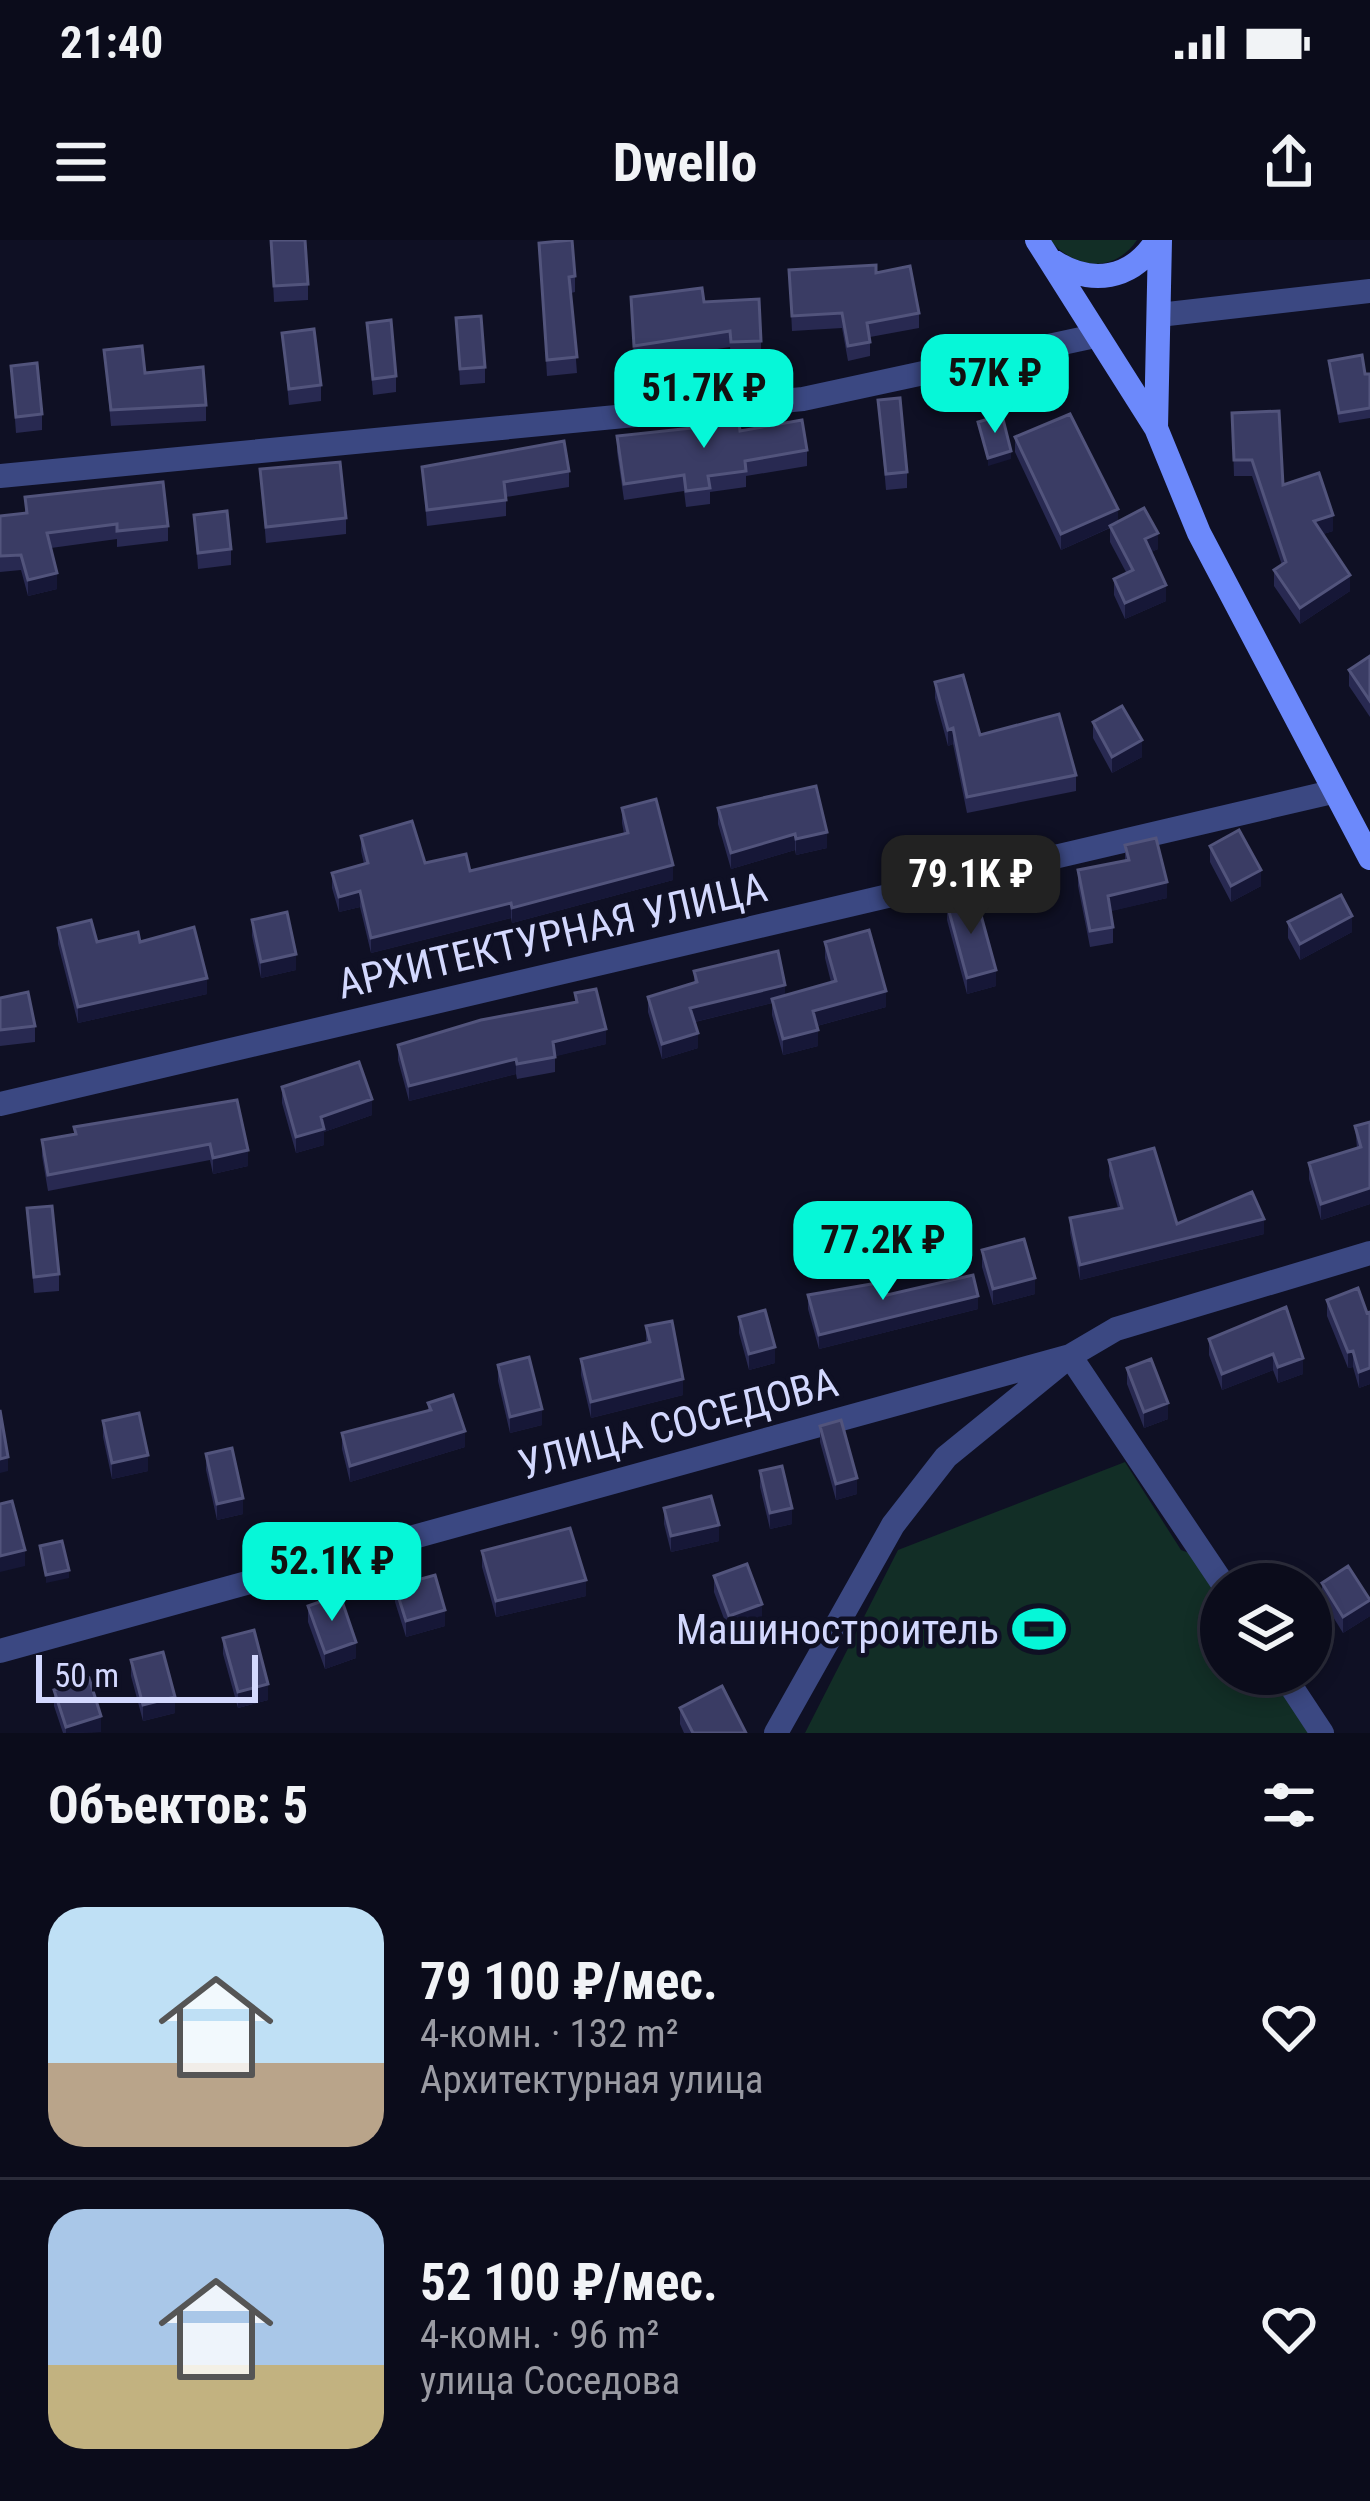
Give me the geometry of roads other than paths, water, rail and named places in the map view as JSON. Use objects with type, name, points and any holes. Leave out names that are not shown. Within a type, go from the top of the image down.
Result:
[{"type":"main road","points":[[1037,240],[1054,263],[1079,277],[1115,277],[1146,258],[1158,240]]},
{"type":"main road","points":[[1037,240],[1156,428],[1199,533],[1370,858]]},
{"type":"main road","points":[[1156,428],[1158,240]]},
{"type":"street","points":[[1159,315],[1370,291]]},
{"type":"street","points":[[0,476],[802,399],[1095,336]]},
{"type":"street","name":"АРХИТЕКТУРНАЯ УЛИЦА","points":[[0,1104],[1332,792]]},
{"type":"street","name":"УЛИЦА СОСЕДОВА","points":[[0,1651],[1070,1355],[1116,1329],[1370,1253]]},
{"type":"street","points":[[776,1733],[893,1526],[946,1457],[1070,1355],[1209,1563]]},
{"type":"street","points":[[1297,1695],[1322,1733]]},
{"type":"place","name":"Машиностроитель","points":[[1039,1629]]}]
